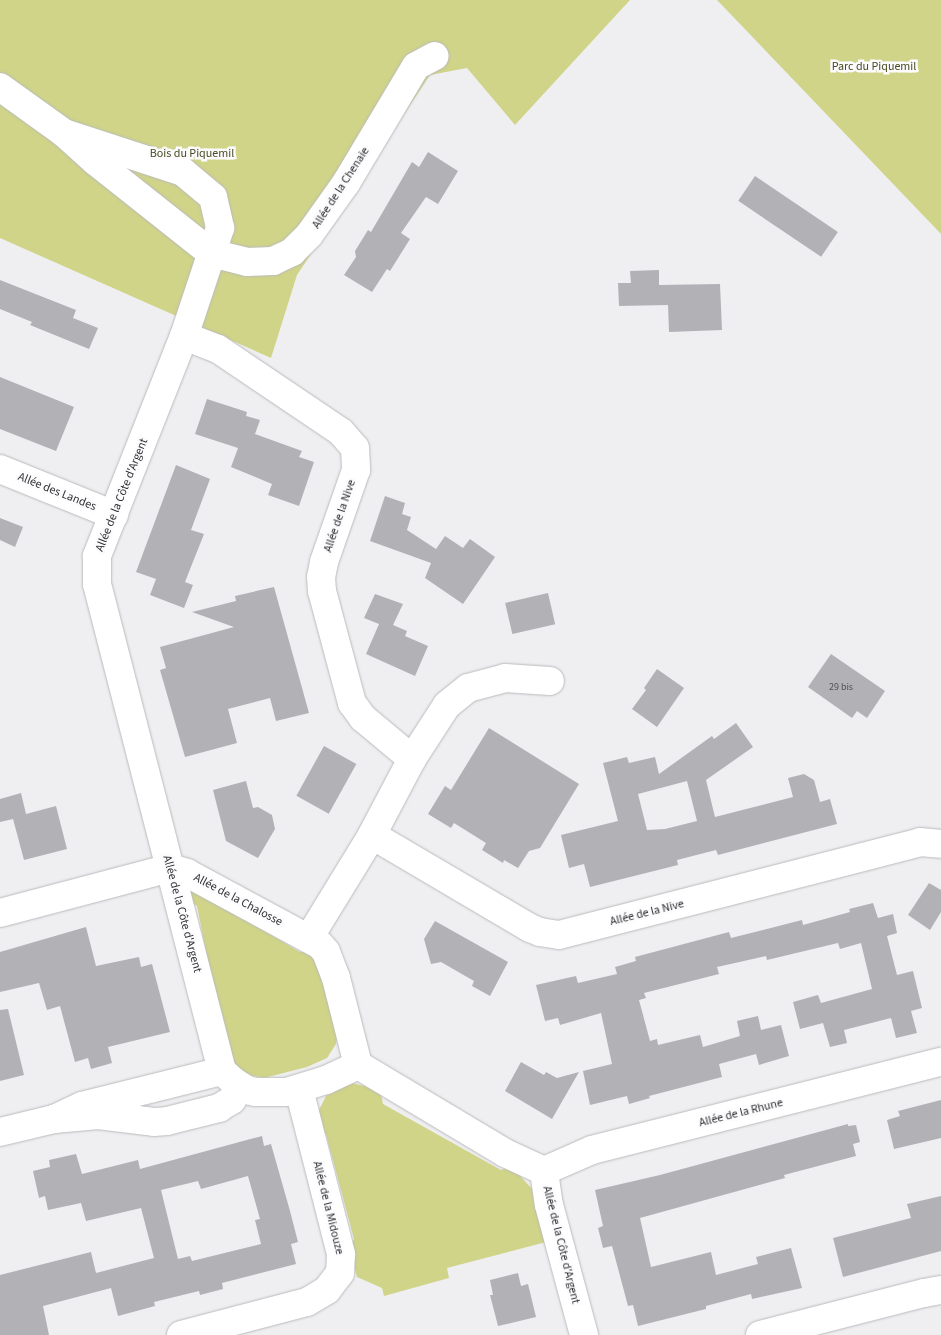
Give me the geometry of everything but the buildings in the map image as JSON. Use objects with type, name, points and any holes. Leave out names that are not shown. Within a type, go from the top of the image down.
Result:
[{"type":"street","name":"Allée de la Chenaie","points":[[0,87],[64,133],[95,161],[212,253],[247,262],[273,261],[292,252],[310,235],[346,183],[416,66],[436,56]]},
{"type":"street","name":"Allée de la Chenaie","points":[[64,133],[183,172],[200,183],[213,197],[220,228],[212,253]]},
{"type":"street","name":"Allée de la Côte d'Argent","points":[[212,253],[184,336],[97,556],[97,584],[170,868],[231,1079]]},
{"type":"street","name":"Allée de la Nive","points":[[184,336],[218,348],[341,432],[355,448],[356,470],[324,562],[321,577],[322,591],[352,704],[363,718],[412,759]]},
{"type":"street","name":"Allée des Landes","points":[[0,469],[114,515]]},
{"type":"street","points":[[309,938],[372,835],[412,759],[447,705],[468,688],[505,678],[550,681]]},
{"type":"street","name":"Allée de la Nive","points":[[372,835],[530,928],[559,935],[920,842],[941,844]]},
{"type":"street","points":[[0,913],[170,868]]},
{"type":"street","name":"Allée de la Chalosse","points":[[170,868],[206,881],[320,945],[331,963],[358,1065]]},
{"type":"street","name":"Allée de la Rhune","points":[[544,1171],[592,1150],[941,1062]]},
{"type":"street","name":"Allée de la Côte d'Argent","points":[[358,1065],[506,1153],[544,1171],[550,1205],[584,1335]]},
{"type":"street","points":[[54,1119],[82,1106],[231,1079],[256,1092],[287,1092],[326,1080],[358,1065]]},
{"type":"street","points":[[0,1132],[54,1119],[98,1115],[154,1122],[176,1119],[219,1108],[232,1100],[231,1079]]},
{"type":"street","name":"Allée de la Midouze","points":[[181,1335],[307,1302],[327,1290],[340,1273],[341,1254],[299,1089]]},
{"type":"street","points":[[760,1335],[941,1290]]},
{"type":"green space","name":"Bois du Piquemil","points":[[0,0],[630,0],[515,125],[467,68],[430,75],[297,275],[271,358],[0,238]]},
{"type":"green space","name":"Parc du Piquemil","points":[[717,0],[941,0],[941,234]]},
{"type":"green space","points":[[191,888],[300,952],[311,952],[320,959],[338,1033],[336,1044],[327,1058],[307,1067],[264,1078],[249,1075],[236,1067],[232,1061],[212,981],[197,906],[187,900],[186,891]]},
{"type":"green space","points":[[351,1083],[365,1086],[381,1094],[383,1104],[501,1170],[511,1166],[534,1191],[546,1242],[447,1268],[449,1278],[384,1296],[382,1288],[357,1277],[349,1247],[354,1239],[326,1134],[318,1130],[317,1114],[326,1096]]}]
